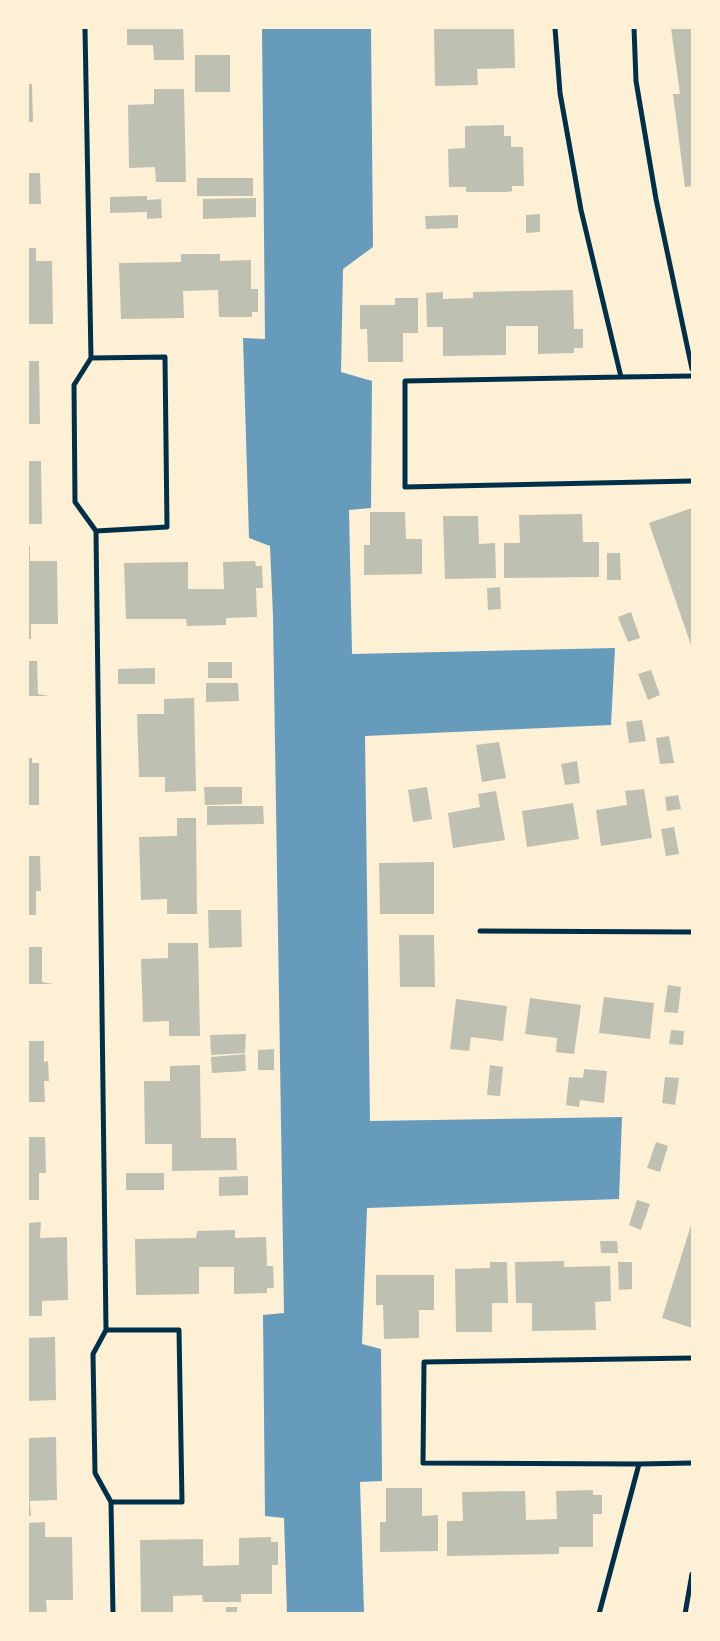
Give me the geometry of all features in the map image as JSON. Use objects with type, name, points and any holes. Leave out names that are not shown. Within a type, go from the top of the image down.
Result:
[{"type":"street","points":[[85,28],[91,358],[74,385],[75,502],[96,531],[106,1330],[93,1354],[95,1473],[111,1502],[113,1614]]},
{"type":"street","points":[[555,28],[560,93],[581,210],[621,377]]},
{"type":"street","points":[[634,28],[636,81],[656,199],[692,369]]},
{"type":"street","points":[[91,358],[165,357],[167,527],[96,531]]},
{"type":"street","points":[[692,376],[405,381],[405,487],[692,481]]},
{"type":"street","points":[[480,931],[692,932]]},
{"type":"street","points":[[106,1330],[179,1330],[182,1502],[111,1502]]},
{"type":"street","points":[[692,1358],[424,1362],[423,1463],[692,1463]]},
{"type":"street","points":[[600,1614],[639,1464]]},
{"type":"street","points":[[686,1614],[692,1574]]},
{"type":"water","points":[[262,28],[371,28],[373,247],[343,269],[341,372],[372,381],[371,508],[349,510],[352,654],[615,648],[611,725],[365,736],[370,1121],[622,1117],[619,1199],[367,1208],[362,1344],[381,1349],[382,1481],[360,1482],[364,1613],[287,1613],[284,1518],[265,1516],[263,1315],[284,1313],[273,616],[270,546],[249,538],[243,338],[265,339]]},
{"type":"building","points":[[127,28],[183,28],[184,60],[154,60],[153,45],[127,45]]},
{"type":"building","points":[[434,28],[514,28],[515,68],[477,69],[478,85],[435,86]]},
{"type":"building","points":[[671,28],[692,28],[692,186],[685,187],[673,94],[680,94]]},
{"type":"building","points":[[195,55],[230,55],[230,92],[195,92]]},
{"type":"building","points":[[28,84],[32,84],[33,122],[28,122]]},
{"type":"building","points":[[154,89],[184,89],[186,182],[156,182],[155,167],[129,168],[128,105],[154,104]]},
{"type":"building","points":[[504,125],[504,136],[511,136],[511,147],[523,147],[524,186],[512,186],[512,191],[507,192],[466,192],[466,187],[449,187],[448,149],[465,148],[465,126]]},
{"type":"building","points":[[28,173],[40,173],[41,204],[28,204]]},
{"type":"building","points":[[197,178],[253,178],[253,196],[197,196]]},
{"type":"building","points":[[147,196],[147,200],[161,199],[162,218],[147,219],[147,212],[110,213],[110,197]]},
{"type":"building","points":[[256,198],[256,217],[203,219],[203,199]]},
{"type":"building","points":[[540,214],[540,232],[526,233],[526,215]]},
{"type":"building","points":[[458,215],[458,228],[426,229],[425,216]]},
{"type":"building","points":[[28,248],[36,248],[36,261],[52,261],[53,324],[28,324]]},
{"type":"building","points":[[181,254],[220,254],[220,261],[251,260],[251,289],[258,289],[258,312],[252,312],[252,317],[219,317],[218,290],[183,291],[184,318],[121,319],[119,263],[181,262]]},
{"type":"building","points":[[573,290],[574,329],[583,329],[583,348],[574,348],[574,353],[538,354],[538,326],[506,326],[506,355],[443,356],[443,327],[427,327],[426,293],[443,292],[443,299],[473,298],[473,292]]},
{"type":"building","points":[[395,298],[418,298],[418,333],[403,333],[403,362],[368,362],[367,329],[360,329],[360,305],[395,305]]},
{"type":"building","points":[[28,361],[39,361],[40,424],[28,424]]},
{"type":"building","points":[[28,461],[41,461],[42,524],[28,524]]},
{"type":"building","points":[[692,508],[692,648],[649,523]]},
{"type":"building","points":[[370,512],[405,512],[406,539],[422,539],[422,574],[364,575],[364,545],[370,545]]},
{"type":"building","points":[[582,514],[583,542],[599,542],[599,577],[504,578],[504,543],[520,543],[519,515]]},
{"type":"building","points":[[443,516],[478,516],[479,544],[495,543],[496,578],[445,579]]},
{"type":"building","points":[[28,546],[30,546],[30,561],[57,561],[58,624],[31,624],[31,639],[28,639]]},
{"type":"building","points":[[607,553],[620,553],[621,580],[607,580]]},
{"type":"building","points":[[255,561],[256,566],[262,566],[263,588],[256,588],[257,617],[226,618],[226,625],[187,626],[186,619],[126,619],[124,563],[188,562],[188,589],[224,589],[223,562]]},
{"type":"building","points":[[500,587],[501,609],[488,610],[487,588]]},
{"type":"building","points":[[631,612],[640,638],[628,642],[618,617]]},
{"type":"building","points":[[28,661],[37,661],[38,694],[49,696],[28,696]]},
{"type":"building","points":[[208,662],[232,662],[232,678],[208,678]]},
{"type":"building","points":[[155,668],[155,684],[118,684],[118,669]]},
{"type":"building","points":[[651,670],[660,695],[648,700],[638,674]]},
{"type":"building","points":[[206,683],[238,683],[239,701],[206,702]]},
{"type":"building","points":[[194,698],[196,791],[165,792],[165,777],[139,777],[137,714],[164,714],[164,699]]},
{"type":"building","points":[[642,720],[646,741],[629,743],[626,722]]},
{"type":"building","points":[[669,736],[674,763],[660,764],[656,738]]},
{"type":"building","points":[[499,742],[506,778],[482,782],[476,745]]},
{"type":"building","points":[[28,758],[32,758],[32,763],[39,763],[39,805],[28,805]]},
{"type":"building","points":[[577,761],[580,783],[565,785],[561,764]]},
{"type":"building","points":[[204,787],[242,787],[242,804],[205,805]]},
{"type":"building","points":[[427,787],[432,819],[413,822],[408,790]]},
{"type":"building","points":[[644,789],[652,838],[601,846],[596,810],[627,805],[625,791]]},
{"type":"building","points":[[496,791],[505,840],[453,848],[448,813],[480,807],[478,794]]},
{"type":"building","points":[[678,795],[681,809],[667,811],[665,797]]},
{"type":"building","points":[[573,803],[579,839],[527,847],[522,811]]},
{"type":"building","points":[[207,806],[263,806],[264,824],[207,825]]},
{"type":"building","points":[[177,818],[196,818],[197,914],[167,914],[167,899],[141,900],[139,837],[177,836]]},
{"type":"building","points":[[674,827],[679,854],[666,856],[661,829]]},
{"type":"building","points":[[28,856],[40,856],[41,891],[36,891],[36,915],[28,915]]},
{"type":"building","points":[[434,862],[434,914],[380,914],[379,863]]},
{"type":"building","points":[[208,910],[241,910],[242,947],[209,948]]},
{"type":"building","points":[[399,935],[434,935],[435,987],[400,987]]},
{"type":"building","points":[[168,943],[198,943],[200,1036],[169,1036],[169,1021],[143,1022],[141,959],[168,958]]},
{"type":"building","points":[[28,947],[42,947],[42,982],[53,984],[28,984]]},
{"type":"building","points":[[668,985],[681,987],[678,1013],[664,1012]]},
{"type":"building","points":[[604,997],[654,1003],[650,1039],[599,1033]]},
{"type":"building","points":[[530,998],[581,1005],[574,1054],[556,1052],[557,1038],[525,1034]]},
{"type":"building","points":[[456,999],[507,1006],[503,1041],[471,1037],[469,1051],[450,1049]]},
{"type":"building","points":[[671,1030],[684,1031],[683,1045],[669,1044]]},
{"type":"building","points":[[246,1034],[245,1053],[211,1055],[210,1035]]},
{"type":"building","points":[[28,1041],[44,1041],[44,1062],[48,1061],[49,1081],[44,1081],[45,1102],[28,1102]]},
{"type":"building","points":[[274,1049],[274,1070],[258,1070],[258,1050]]},
{"type":"building","points":[[245,1054],[246,1071],[212,1073],[211,1057]]},
{"type":"building","points":[[200,1065],[201,1138],[236,1138],[237,1170],[172,1171],[172,1144],[145,1144],[144,1081],[170,1081],[170,1066]]},
{"type":"building","points":[[490,1065],[503,1067],[500,1096],[487,1095]]},
{"type":"building","points":[[584,1069],[607,1071],[604,1103],[580,1100],[579,1107],[566,1105],[569,1077],[583,1078]]},
{"type":"building","points":[[665,1077],[679,1078],[675,1105],[662,1103]]},
{"type":"building","points":[[28,1137],[45,1137],[46,1173],[39,1173],[39,1200],[28,1200]]},
{"type":"building","points":[[656,1142],[668,1146],[660,1172],[647,1168]]},
{"type":"building","points":[[126,1173],[164,1173],[164,1190],[126,1190]]},
{"type":"building","points":[[248,1176],[248,1195],[219,1196],[219,1177]]},
{"type":"building","points":[[637,1200],[650,1204],[641,1230],[629,1225]]},
{"type":"building","points":[[41,1222],[40,1238],[67,1237],[68,1300],[42,1301],[42,1316],[28,1316],[28,1223]]},
{"type":"building","points":[[692,1222],[692,1328],[662,1318]]},
{"type":"building","points":[[235,1230],[235,1238],[266,1237],[267,1266],[273,1266],[274,1288],[267,1288],[267,1293],[234,1294],[234,1267],[199,1267],[199,1294],[136,1295],[135,1239],[196,1238],[197,1231]]},
{"type":"building","points":[[600,1241],[617,1241],[618,1253],[601,1253]]},
{"type":"building","points":[[564,1261],[564,1267],[610,1266],[611,1301],[595,1302],[596,1330],[532,1331],[532,1303],[516,1303],[515,1262]]},
{"type":"building","points":[[490,1262],[507,1262],[508,1303],[492,1303],[492,1332],[456,1332],[455,1269],[490,1268]]},
{"type":"building","points":[[618,1262],[632,1262],[632,1289],[619,1290]]},
{"type":"building","points":[[376,1275],[434,1275],[434,1310],[419,1310],[419,1338],[384,1339],[383,1305],[376,1305]]},
{"type":"building","points":[[55,1337],[56,1400],[28,1401],[28,1338]]},
{"type":"building","points":[[28,1423],[29,1438],[56,1437],[57,1500],[30,1501],[31,1516],[28,1516]]},
{"type":"building","points":[[386,1488],[422,1488],[422,1516],[438,1515],[438,1551],[380,1552],[380,1522],[386,1522]]},
{"type":"building","points":[[593,1490],[593,1495],[602,1495],[602,1514],[593,1514],[593,1547],[559,1547],[559,1554],[447,1556],[447,1521],[463,1521],[462,1492],[525,1491],[526,1520],[557,1519],[556,1491]]},
{"type":"building","points":[[45,1522],[45,1537],[72,1537],[73,1600],[46,1600],[47,1614],[28,1614],[28,1523]]},
{"type":"building","points":[[271,1537],[271,1542],[278,1542],[278,1565],[272,1565],[272,1594],[241,1594],[241,1602],[203,1602],[202,1595],[173,1596],[173,1614],[141,1614],[140,1540],[203,1539],[203,1566],[239,1565],[239,1538]]},
{"type":"building","points":[[226,1607],[237,1607],[237,1614],[226,1614]]}]
